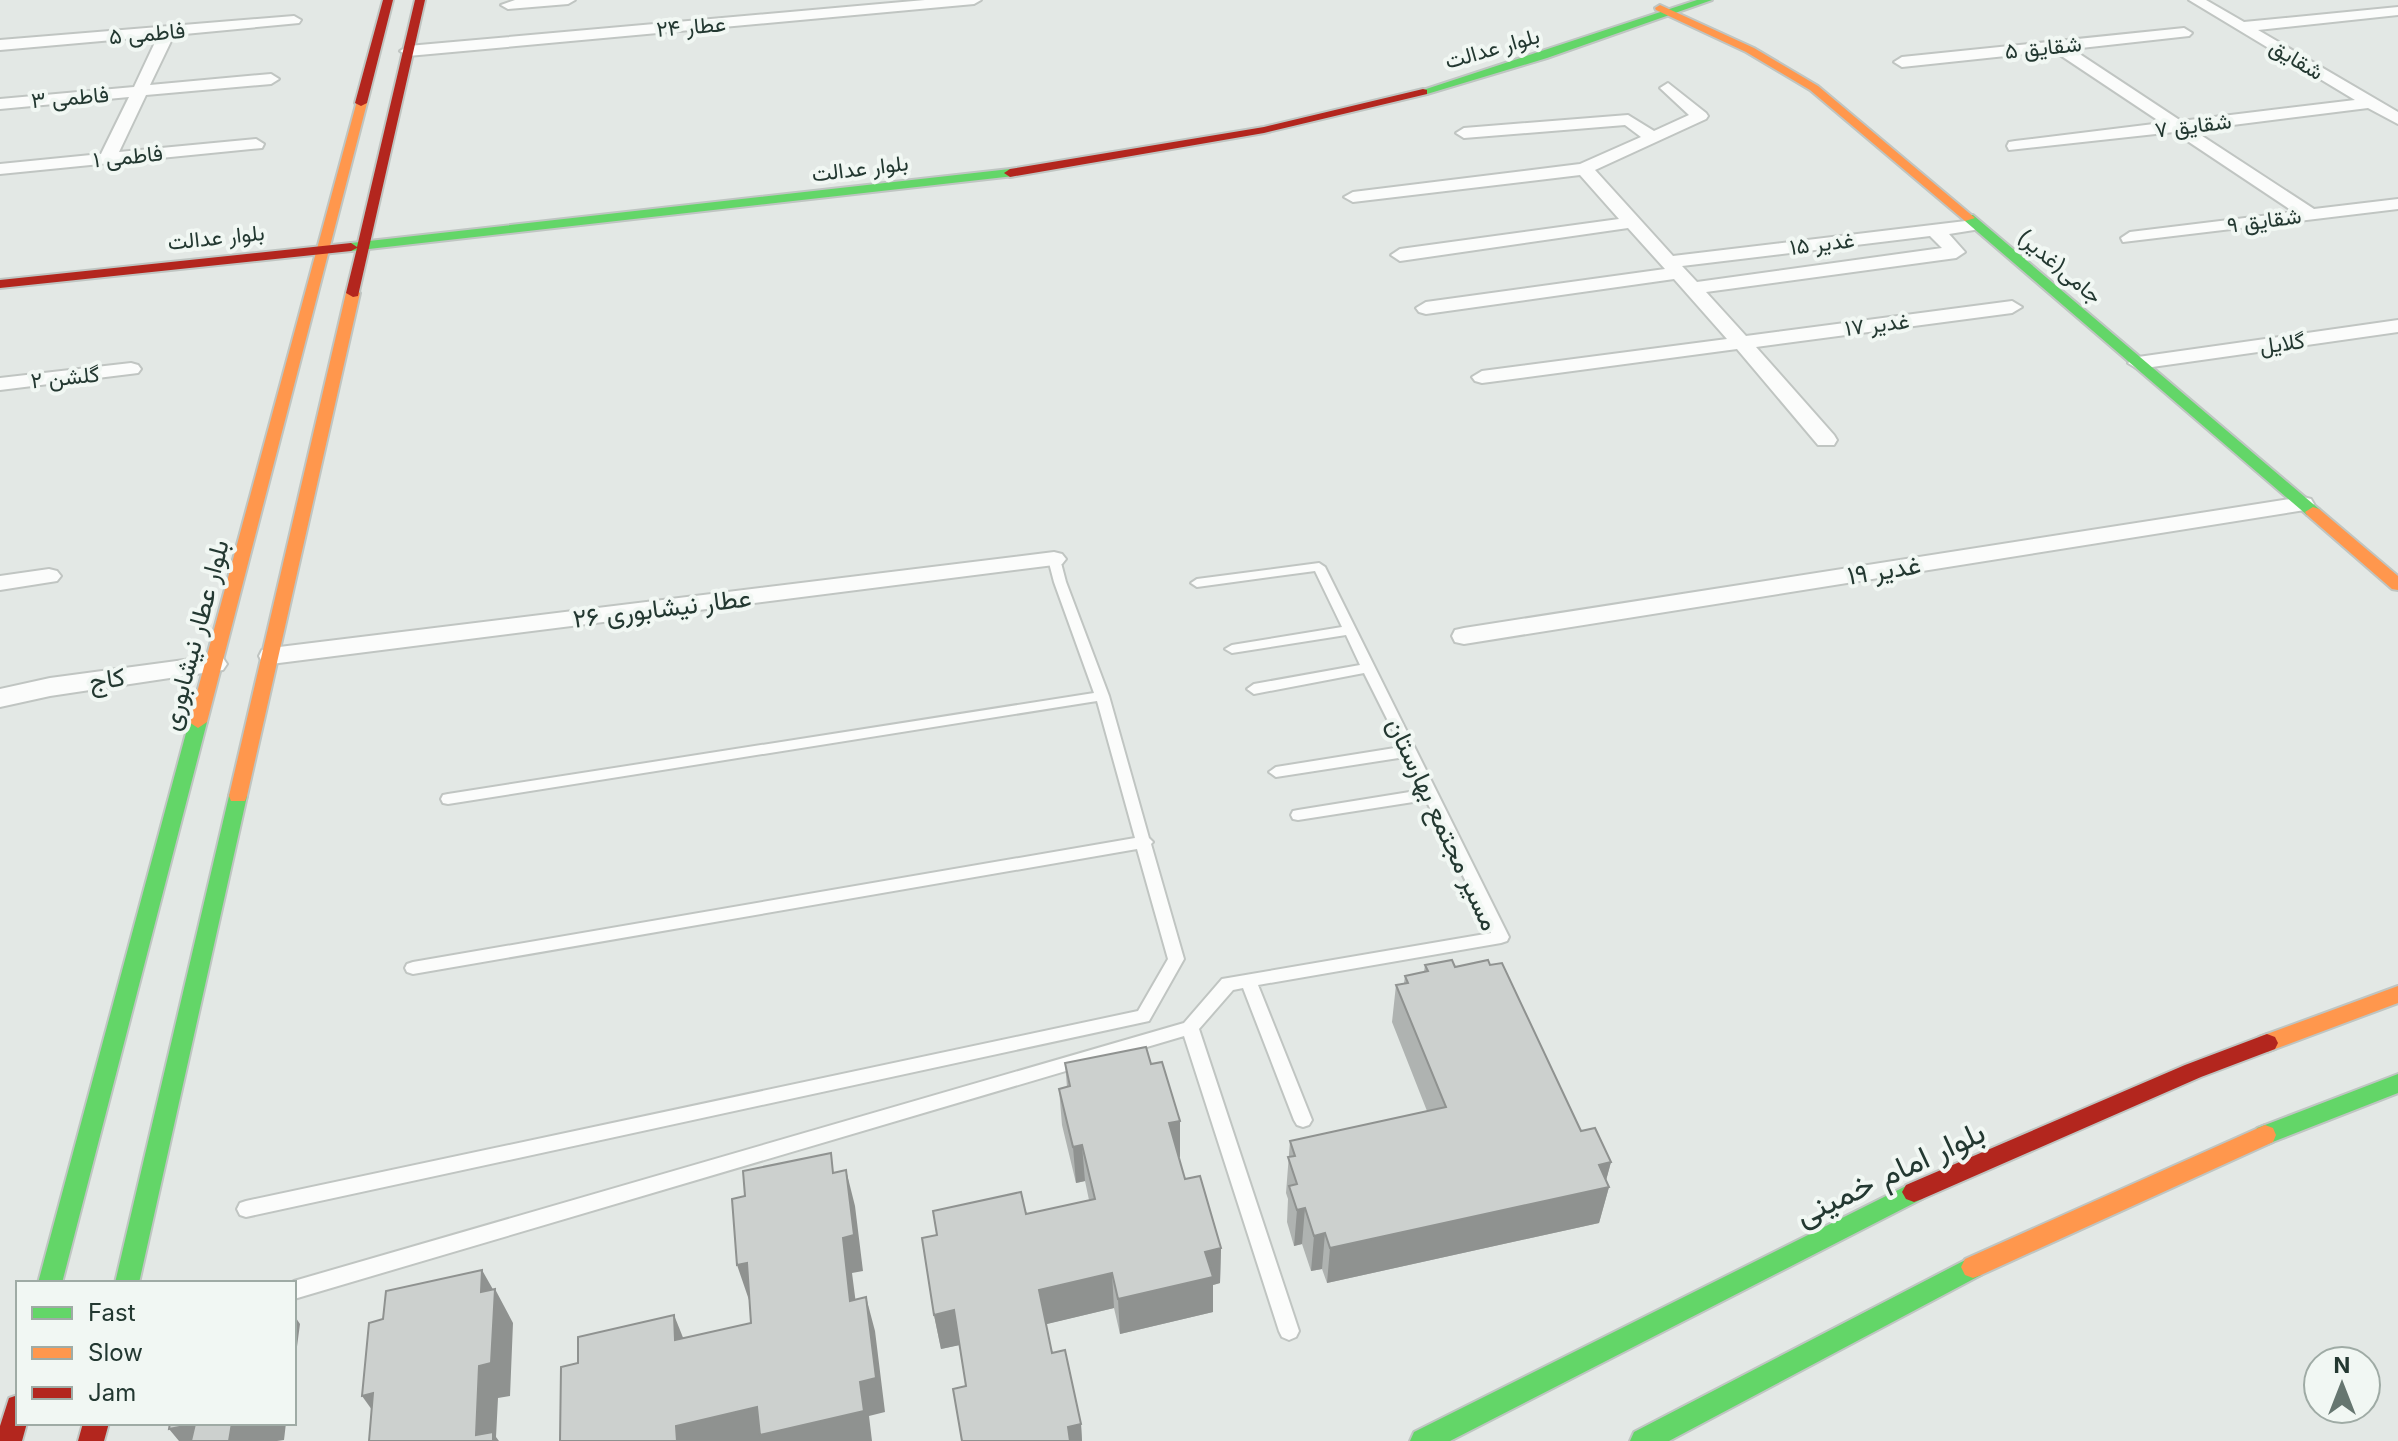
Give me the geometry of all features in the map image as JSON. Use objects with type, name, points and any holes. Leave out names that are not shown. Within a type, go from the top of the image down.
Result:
[{"type":"street","name":"بلوار عطار نیشابوری","points":[[51,1281],[221,663],[327,231],[388,0]]},
{"type":"street","points":[[127,1281],[264,657],[420,0]]},
{"type":"street","points":[[508,5],[568,0]]},
{"type":"street","name":"عطار ۲۴","points":[[408,51],[817,7],[974,0]]},
{"type":"street","name":"بلوار عدالت","points":[[0,284],[882,190],[1147,152],[1262,130],[1469,80],[1675,7],[1707,0]]},
{"type":"street","name":"شقایق","points":[[2196,0],[2398,119]]},
{"type":"street","name":"بلوار عدالت","points":[[0,265],[877,172],[1134,137],[1246,116],[1447,68],[1647,1]]},
{"type":"street","points":[[1647,1],[1675,7]]},
{"type":"street","name":"جامی(غدیر)","points":[[1675,7],[1798,77],[1834,103],[2398,585]]},
{"type":"street","name":"جامی(غدیر)","points":[[1675,7],[1744,32],[1819,73],[1857,100],[2017,235]]},
{"type":"street","points":[[2242,27],[2398,11]]},
{"type":"street","name":"فاطمی ۵","points":[[0,45],[294,20]]},
{"type":"street","points":[[108,158],[168,31]]},
{"type":"street","name":"شقایق ۵","points":[[1902,62],[2184,33]]},
{"type":"street","points":[[2055,45],[2309,214]]},
{"type":"street","name":"فاطمی ۳","points":[[0,104],[271,79]]},
{"type":"street","points":[[1353,197],[1584,169],[1700,116],[1668,88]]},
{"type":"street","name":"شقایق ۷","points":[[2015,146],[2372,103]]},
{"type":"street","points":[[1464,133],[1628,120],[1651,136]]},
{"type":"street","name":"فاطمی ۱","points":[[0,169],[256,144]]},
{"type":"street","points":[[1584,169],[1826,440]]},
{"type":"street","name":"شقایق ۹","points":[[2130,238],[2398,204]]},
{"type":"street","points":[[1400,255],[1633,222]]},
{"type":"street","name":"غدیر ۱۵","points":[[1680,274],[1974,225]]},
{"type":"street","points":[[1426,308],[1680,274],[1956,252],[1935,230]]},
{"type":"street","name":"غدیر ۱۷","points":[[1482,377],[2012,307]]},
{"type":"street","name":"گلایل","points":[[2138,363],[2398,326]]},
{"type":"street","points":[[2144,341],[2185,375]]},
{"type":"street","name":"گلشن ۲","points":[[0,384],[131,369]]},
{"type":"street","name":"غدیر ۱۹","points":[[1464,636],[2303,504]]},
{"type":"street","name":"عطار نیشابوری ۲۶","points":[[264,657],[1054,559]]},
{"type":"street","points":[[0,583],[49,576]]},
{"type":"street","name":"کاج","points":[[0,698],[50,687],[221,663]]},
{"type":"street","name":"بلوار امام خمینی","points":[[1423,1441],[1895,1200],[2193,1071],[2398,994]]},
{"type":"street","points":[[1643,1441],[1958,1274],[2259,1137],[2398,1083]]},
{"type":"street","points":[[9,1441],[16,1415]]},
{"type":"lane","points":[[246,1209],[1143,1016],[1176,959],[1102,696],[1054,559]]},
{"type":"lane","name":"مسیر مجتمع بهارستان","points":[[1190,1028],[1228,984],[1501,937],[1319,567],[1197,583]]},
{"type":"lane","points":[[1232,649],[1351,630]]},
{"type":"lane","points":[[1254,689],[1369,668]]},
{"type":"lane","points":[[448,799],[1102,696]]},
{"type":"lane","points":[[1276,772],[1409,751]]},
{"type":"lane","points":[[1298,815],[1431,794]]},
{"type":"lane","points":[[413,968],[1145,842]]},
{"type":"lane","points":[[1248,980],[1303,1120]]},
{"type":"lane","points":[[296,1289],[1190,1028],[1289,1331]]},
{"type":"building","points":[[1452,960],[1455,967],[1488,960],[1490,965],[1502,963],[1581,1131],[1595,1128],[1611,1162],[1599,1165],[1609,1187],[1330,1248],[1325,1233],[1314,1236],[1305,1208],[1297,1210],[1289,1186],[1297,1184],[1288,1157],[1295,1156],[1290,1141],[1446,1107],[1396,985],[1408,983],[1405,976],[1428,971],[1425,965]]},
{"type":"building","points":[[1146,1047],[1151,1064],[1162,1062],[1180,1121],[1169,1123],[1185,1179],[1200,1176],[1221,1248],[1205,1252],[1213,1277],[1118,1299],[1112,1273],[1039,1290],[1052,1353],[1065,1350],[1081,1424],[1068,1427],[1070,1441],[962,1441],[953,1389],[966,1386],[954,1310],[934,1315],[922,1238],[937,1235],[933,1211],[1021,1192],[1026,1214],[1095,1199],[1082,1145],[1073,1147],[1059,1089],[1070,1086],[1065,1063]]},
{"type":"building","points":[[831,1153],[833,1173],[846,1170],[854,1235],[843,1238],[850,1301],[866,1297],[876,1378],[860,1382],[864,1411],[760,1435],[757,1407],[676,1426],[677,1441],[560,1441],[561,1367],[578,1363],[578,1337],[674,1315],[675,1340],[751,1323],[747,1263],[737,1265],[732,1199],[745,1196],[743,1171]]},
{"type":"building","points":[[482,1270],[481,1292],[495,1289],[491,1363],[479,1366],[476,1435],[493,1432],[493,1441],[369,1441],[373,1393],[362,1396],[369,1323],[383,1319],[386,1291]]},
{"type":"building","points":[[170,1425],[190,1425],[169,1429]]},
{"type":"building","points":[[195,1425],[232,1425],[229,1441],[191,1441]]},
{"type":"traffic: fast","points":[[1423,92],[1543,56],[1707,0]]},
{"type":"traffic: fast","points":[[351,247],[1010,173]]},
{"type":"traffic: fast","points":[[1969,218],[2313,512]]},
{"type":"traffic: fast","points":[[51,1281],[198,722]]},
{"type":"traffic: fast","points":[[127,1281],[238,796]]},
{"type":"traffic: fast","points":[[2265,1135],[2398,1083]]},
{"type":"traffic: fast","points":[[1423,1441],[1914,1192]]},
{"type":"traffic: fast","points":[[1643,1441],[1973,1267]]},
{"type":"traffic: slow","points":[[1660,8],[1750,50],[1814,88],[1969,218]]},
{"type":"traffic: slow","points":[[198,722],[361,103]]},
{"type":"traffic: slow","points":[[238,796],[353,293]]},
{"type":"traffic: slow","points":[[2313,512],[2398,585]]},
{"type":"traffic: slow","points":[[2267,1043],[2398,994]]},
{"type":"traffic: slow","points":[[1973,1267],[2265,1135]]},
{"type":"traffic: jam","points":[[361,103],[388,0]]},
{"type":"traffic: jam","points":[[353,293],[420,0]]},
{"type":"traffic: jam","points":[[1010,173],[1264,130],[1423,92]]},
{"type":"traffic: jam","points":[[0,284],[351,247]]},
{"type":"traffic: jam","points":[[1914,1192],[2193,1071],[2267,1043]]},
{"type":"traffic: jam","points":[[9,1441],[16,1415]]},
{"type":"traffic: jam","points":[[91,1441],[95,1425]]}]
